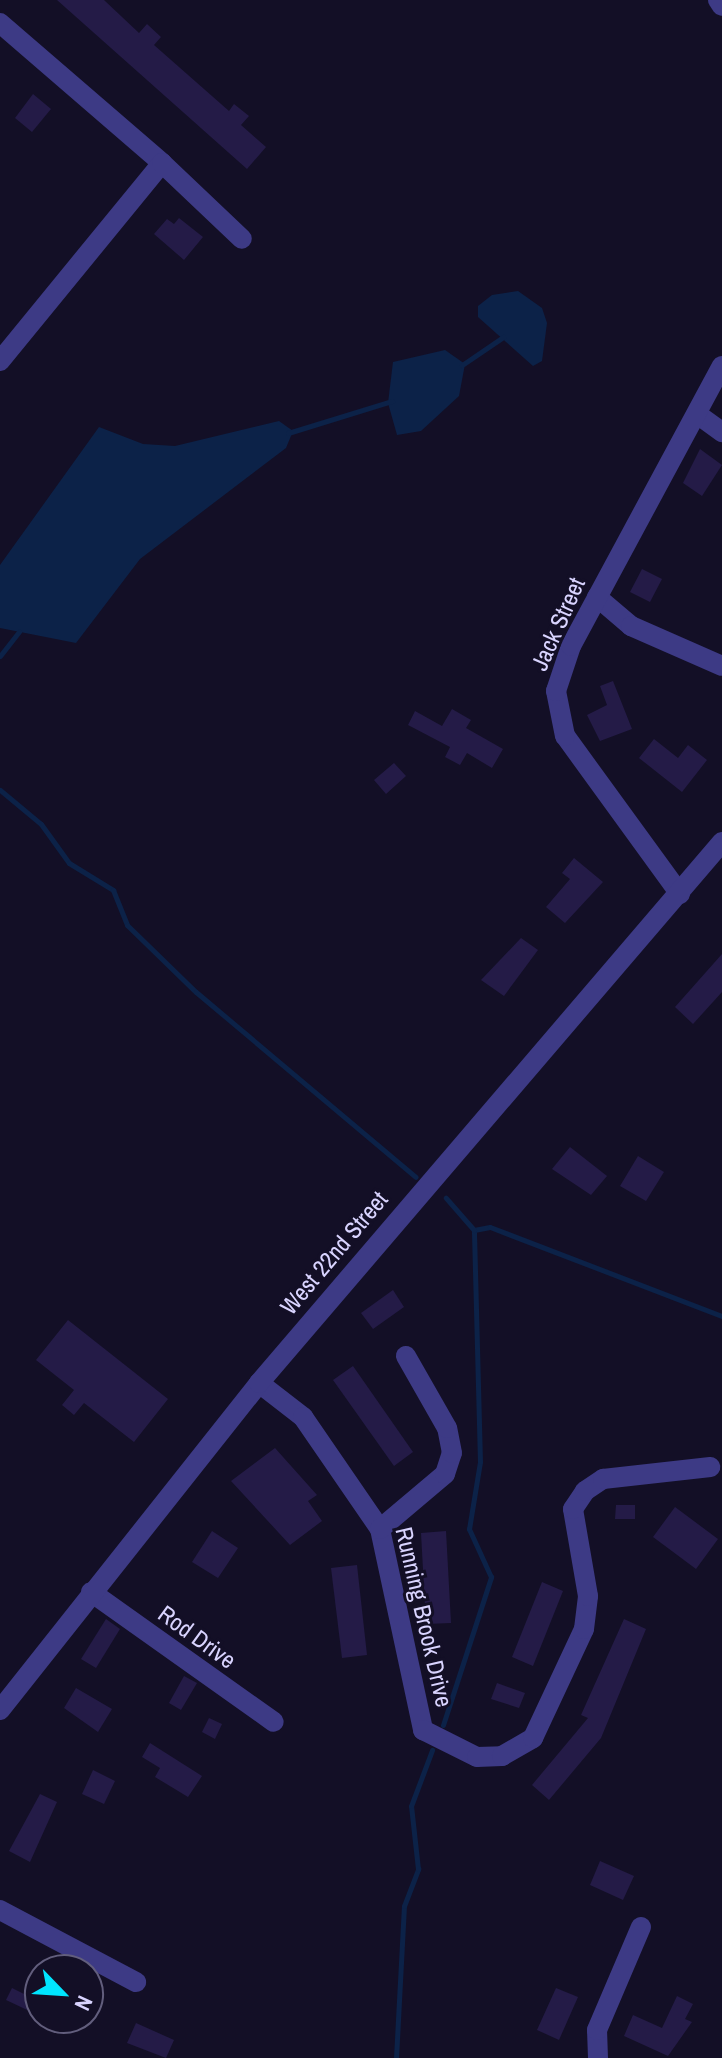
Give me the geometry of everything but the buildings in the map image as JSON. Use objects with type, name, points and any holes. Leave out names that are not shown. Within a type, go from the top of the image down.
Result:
[{"type":"street","points":[[718,0],[722,6]]},
{"type":"street","points":[[0,23],[162,163],[242,239]]},
{"type":"street","points":[[0,361],[162,163]]},
{"type":"street","name":"Jack Street","points":[[680,894],[565,736],[556,691],[597,597],[722,366]]},
{"type":"street","points":[[697,414],[722,432]]},
{"type":"street","points":[[597,597],[631,626],[722,666]]},
{"type":"street","name":"West 22nd Street","points":[[0,1710],[259,1383],[722,842]]},
{"type":"street","points":[[380,1529],[445,1474],[452,1453],[447,1428],[406,1356]]},
{"type":"street","name":"Running Brook Drive","points":[[259,1383],[303,1417],[380,1529],[423,1730],[477,1757],[502,1756],[533,1738],[584,1629],[588,1596],[573,1509],[585,1491],[603,1479],[710,1467]]},
{"type":"street","name":"Rod Drive","points":[[91,1592],[274,1722]]},
{"type":"street","points":[[0,1910],[136,1982]]},
{"type":"street","points":[[598,2058],[597,2030],[641,1927]]},
{"type":"water","points":[[518,291],[542,308],[547,323],[542,361],[533,366],[478,317],[478,306],[492,295]]},
{"type":"water","points":[[445,350],[465,364],[459,396],[421,431],[397,435],[388,403],[393,362]]},
{"type":"water","points":[[279,421],[293,431],[286,448],[140,559],[76,643],[0,628],[0,565],[99,427],[143,444],[175,446]]},
{"type":"waterway","points":[[462,365],[503,337]]},
{"type":"waterway","points":[[288,433],[392,401]]},
{"type":"waterway","points":[[0,656],[19,632]]},
{"type":"waterway","points":[[0,790],[41,824],[69,863],[113,890],[127,925],[196,992],[416,1177]]},
{"type":"waterway","points":[[443,1725],[491,1577],[469,1529],[480,1462],[474,1230],[446,1198]]},
{"type":"waterway","points":[[474,1230],[490,1227],[722,1316]]},
{"type":"waterway","points":[[396,2058],[404,1906],[418,1869],[411,1806],[432,1750]]}]
